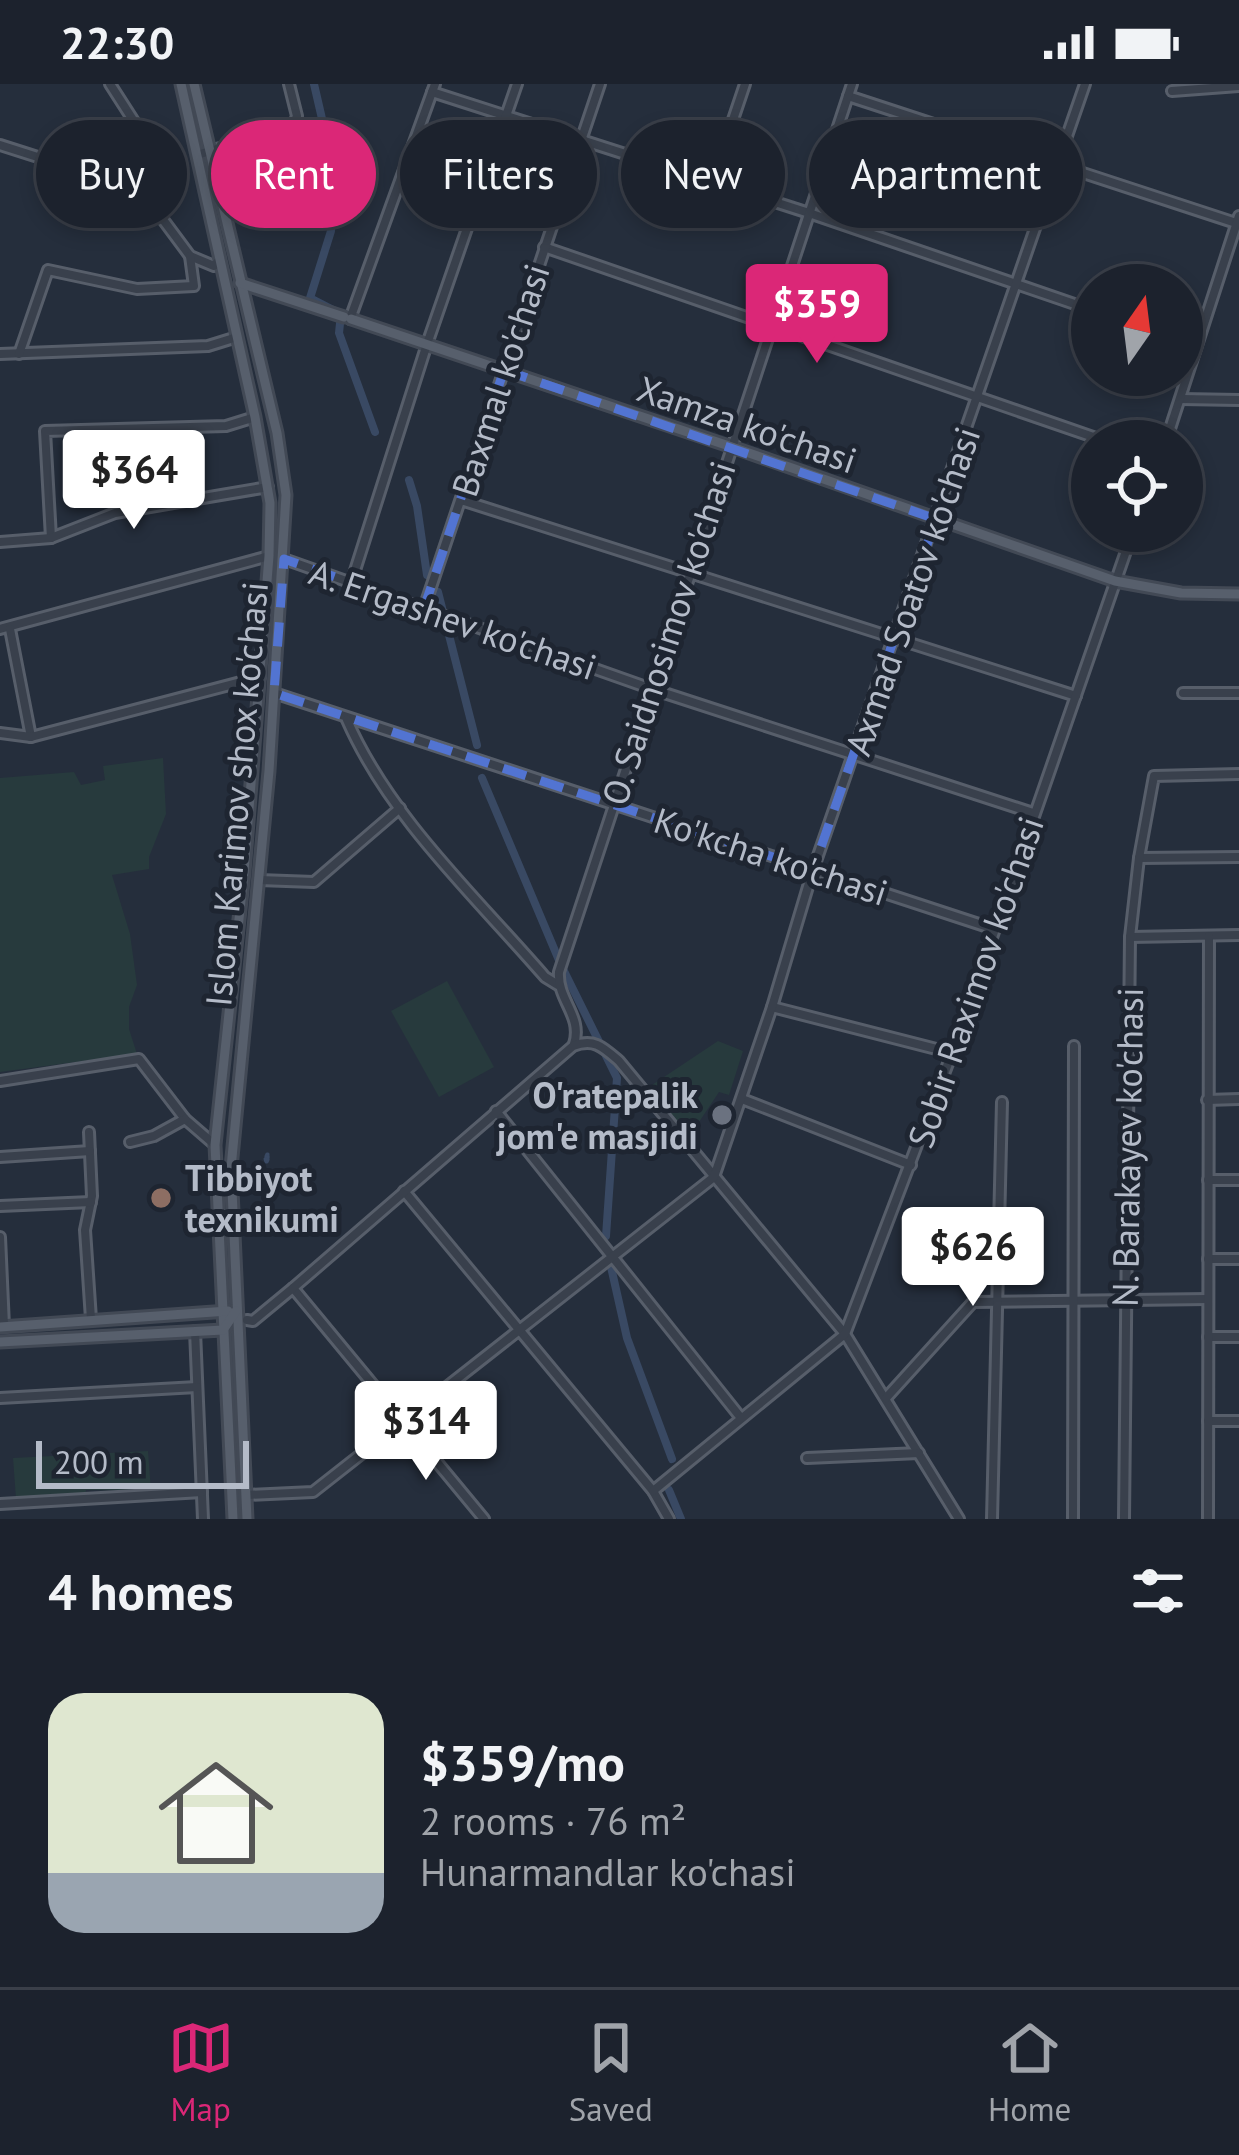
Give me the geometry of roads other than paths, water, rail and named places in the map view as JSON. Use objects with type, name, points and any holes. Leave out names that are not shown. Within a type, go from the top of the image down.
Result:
[{"type":"main road","name":"Islom Karimov shox ko'chasi","points":[[181,84],[268,487],[261,677],[214,1145],[232,1519]]},
{"type":"main road","name":"Islom Karimov shox ko'chasi","points":[[194,84],[211,157]]},
{"type":"main road","points":[[195,150],[209,148]]},
{"type":"main road","name":"Islom Karimov shox ko'chasi","points":[[228,228],[277,433],[286,495],[260,877],[231,1168],[247,1519]]},
{"type":"main road","name":"Xamza ko'chasi","points":[[240,283],[1115,581],[1180,593],[1239,595]]},
{"type":"main road","points":[[244,872],[250,879],[260,877]]},
{"type":"main road","points":[[236,940],[245,934],[252,942]]},
{"type":"main road","points":[[2,1326],[239,1312]]},
{"type":"main road","points":[[223,1330],[239,1312]]},
{"type":"main road","points":[[0,1342],[238,1330]]},
{"type":"street","points":[[110,84],[133,120]]},
{"type":"street","points":[[209,148],[292,125],[296,116],[290,84]]},
{"type":"street","points":[[351,584],[517,84]]},
{"type":"street","name":"Baxmal ko'chasi","points":[[590,120],[600,84]]},
{"type":"street","points":[[733,120],[745,84]]},
{"type":"street","name":"O. Saidnosimov ko'chasi","points":[[840,120],[852,84]]},
{"type":"street","name":"Axmad Soatov ko'chasi","points":[[1072,120],[1085,84]]},
{"type":"street","points":[[1172,91],[1239,86]]},
{"type":"street","points":[[344,317],[434,88],[519,120]]},
{"type":"street","points":[[848,96],[919,120]]},
{"type":"street","points":[[0,145],[36,156]]},
{"type":"street","points":[[1083,174],[1237,221],[1203,326]]},
{"type":"street","points":[[785,205],[809,213]]},
{"type":"street","name":"O. Saidnosimov ko'chasi","points":[[558,985],[649,688],[809,213]]},
{"type":"street","points":[[19,354],[48,270],[137,290],[194,286],[190,256],[169,228]]},
{"type":"street","name":"Baxmal ko'chasi","points":[[424,608],[551,228]]},
{"type":"street","points":[[854,228],[1071,302]]},
{"type":"street","name":"Axmad Soatov ko'chasi","points":[[714,1177],[813,870],[1035,228]]},
{"type":"street","points":[[544,247],[1071,429]]},
{"type":"street","points":[[190,256],[214,266],[220,259]]},
{"type":"street","points":[[0,354],[208,346],[237,337]]},
{"type":"street","points":[[1174,420],[1182,396]]},
{"type":"street","points":[[1181,399],[1239,400]]},
{"type":"street","points":[[51,538],[45,431],[226,426],[256,418]]},
{"type":"street","points":[[0,542],[51,538],[115,513],[268,487]]},
{"type":"street","points":[[461,500],[1076,696]]},
{"type":"street","name":"Sobir Raximov ko'chasi","points":[[653,1491],[845,1334],[952,1053],[1125,552]]},
{"type":"street","points":[[31,737],[5,629],[269,556]]},
{"type":"street","name":"A. Ergashev ko'chasi","points":[[284,559],[649,688],[1033,813]]},
{"type":"street","points":[[0,733],[31,737],[261,677]]},
{"type":"street","name":"Ko'kcha ko'chasi","points":[[274,693],[994,929]]},
{"type":"street","points":[[1183,693],[1239,693]]},
{"type":"street","points":[[346,718],[367,767],[545,977],[558,985],[578,1024],[573,1046]]},
{"type":"street","name":"N. Barakayev ko'chasi","points":[[1124,1519],[1130,937],[1138,859],[1154,776],[1239,774]]},
{"type":"street","points":[[260,877],[314,882],[400,808]]},
{"type":"street","points":[[1138,859],[1239,856]]},
{"type":"street","points":[[1130,937],[1239,935]]},
{"type":"street","points":[[1208,1519],[1209,936]]},
{"type":"street","points":[[772,1007],[952,1053]]},
{"type":"street","points":[[239,1312],[253,1321],[573,1046],[586,1041],[601,1046],[845,1334],[959,1519]]},
{"type":"street","points":[[1073,1519],[1074,1046]]},
{"type":"street","points":[[0,1081],[139,1059],[185,1119],[214,1145]]},
{"type":"street","points":[[742,1100],[911,1166]]},
{"type":"street","points":[[1207,1100],[1239,1100]]},
{"type":"street","points":[[992,1519],[1002,1102]]},
{"type":"street","points":[[496,1111],[741,1418]]},
{"type":"street","points":[[130,1142],[154,1136],[185,1119]]},
{"type":"street","points":[[89,1132],[91,1202],[86,1230],[91,1319]]},
{"type":"street","points":[[0,1157],[90,1150]]},
{"type":"street","points":[[246,1495],[313,1492],[714,1177]]},
{"type":"street","points":[[1208,1180],[1239,1180]]},
{"type":"street","points":[[404,1191],[653,1491],[669,1519]]},
{"type":"street","points":[[0,1205],[91,1202]]},
{"type":"street","points":[[0,1237],[2,1326]]},
{"type":"street","points":[[1208,1259],[1239,1259]]},
{"type":"street","points":[[293,1288],[484,1519]]},
{"type":"street","points":[[886,1398],[974,1302],[1208,1299]]},
{"type":"street","points":[[195,1331],[203,1519]]},
{"type":"street","points":[[1208,1337],[1239,1337]]},
{"type":"street","points":[[0,1398],[197,1387]]},
{"type":"street","points":[[1208,1421],[1239,1421]]},
{"type":"street","points":[[807,1458],[920,1453]]},
{"type":"street","points":[[0,1504],[202,1492]]},
{"type":"waterway","points":[[314,84],[323,123],[331,231],[310,298],[341,314],[339,333],[375,432]]},
{"type":"waterway","points":[[409,480],[427,575]]},
{"type":"waterway","points":[[438,592],[477,745]]},
{"type":"waterway","points":[[482,778],[561,965],[617,1078],[606,1236]]},
{"type":"waterway","points":[[267,1154],[268,1154],[268,1157],[266,1156],[267,1154]]},
{"type":"waterway","points":[[266,1157],[268,1157],[268,1159],[266,1159],[266,1157]]},
{"type":"waterway","points":[[265,1159],[268,1160],[267,1162],[266,1162],[265,1159]]},
{"type":"waterway","points":[[611,1267],[627,1338],[672,1459]]},
{"type":"waterway","points":[[669,1490],[681,1519]]},
{"type":"place","name":"O'ratepalik jom'e masjidi","points":[[722,1115]]},
{"type":"place","name":"Tibbiyot texnikumi","points":[[161,1198]]}]
